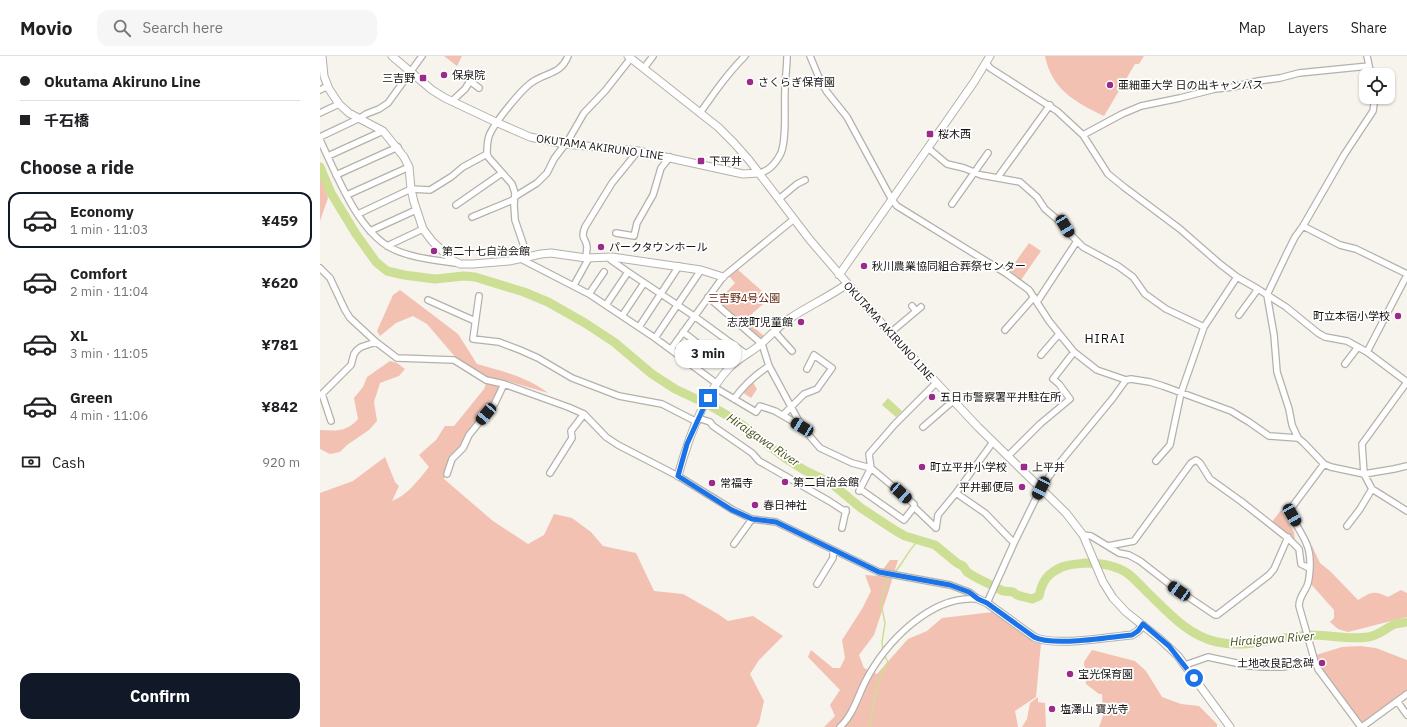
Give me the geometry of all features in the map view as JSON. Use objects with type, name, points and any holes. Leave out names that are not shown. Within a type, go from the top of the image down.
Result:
[{"type":"main road","points":[[322,56],[324,76],[339,104],[349,113],[383,131],[398,147],[409,167],[411,189],[416,210],[423,229],[432,241],[447,256],[460,264],[509,262],[551,253],[588,258],[679,266],[701,270],[723,277]]},
{"type":"main road","name":"OKUTAMA AKIRUNO LINE","points":[[392,56],[432,90],[452,101],[530,137],[565,144],[638,151],[743,174],[758,172]]},
{"type":"main road","points":[[839,275],[974,82],[990,56]]},
{"type":"main road","name":"OKUTAMA AKIRUNO LINE","points":[[629,57],[718,127],[734,143],[839,275],[890,334],[993,442],[1066,513],[1083,536],[1102,578],[1116,602],[1126,612],[1143,624]]},
{"type":"main road","points":[[981,57],[986,63]]},
{"type":"main road","points":[[678,476],[687,444],[698,419],[715,385],[729,368],[746,354],[762,344],[774,331],[789,319],[823,300],[847,284]]},
{"type":"main road","points":[[978,599],[989,599],[1034,637],[1040,640],[1088,639],[1132,635],[1138,631],[1143,624],[1169,646],[1185,665],[1230,727]]},
{"type":"street","points":[[320,136],[360,118],[363,115],[379,109],[388,103],[422,56]]},
{"type":"street","points":[[568,56],[559,68],[549,75],[534,81],[518,95],[490,134],[487,144],[487,154],[489,158],[512,184],[516,196],[514,205],[515,220],[524,258],[590,294],[671,349],[734,399],[756,412],[760,406],[775,411],[802,427]]},
{"type":"street","points":[[644,68],[653,56]]},
{"type":"street","points":[[700,113],[716,89],[745,56]]},
{"type":"street","points":[[758,172],[765,172],[770,168],[776,161],[782,149],[785,116],[787,56]]},
{"type":"street","points":[[810,56],[820,80],[827,92],[847,117],[892,200],[897,206],[1007,274],[1029,290],[1059,334],[1074,352],[1097,370],[1126,380],[1131,379],[1150,382],[1230,411],[1269,436],[1298,438]]},
{"type":"street","points":[[1083,136],[1122,114],[1141,106],[1215,89],[1233,88],[1258,81],[1280,78],[1299,73],[1369,66],[1368,56]]},
{"type":"street","points":[[472,217],[513,200],[516,196],[537,183],[547,173],[554,159],[584,113],[604,91],[629,57]]},
{"type":"street","points":[[986,63],[990,68],[1050,105],[1083,136],[1108,174],[1180,229],[1237,277],[1267,295],[1325,337],[1347,341],[1358,347],[1407,382],[1362,444],[1364,474],[1372,489],[1407,512]]},
{"type":"street","points":[[452,101],[465,89],[474,75]]},
{"type":"street","points":[[470,81],[480,88]]},
{"type":"street","points":[[320,90],[328,86]]},
{"type":"street","points":[[320,112],[339,104]]},
{"type":"street","points":[[1374,104],[1373,111],[1344,155],[1303,226],[1295,237],[1267,295],[1274,334],[1277,372],[1289,409],[1292,425],[1298,438],[1324,464],[1331,467],[1364,474],[1394,470],[1407,466]]},
{"type":"street","points":[[998,177],[1050,105]]},
{"type":"street","points":[[328,156],[383,131]]},
{"type":"street","points":[[320,140],[336,175],[358,214],[370,231],[387,246],[396,250],[421,258],[460,264]]},
{"type":"street","points":[[336,175],[398,147]]},
{"type":"street","points":[[928,148],[947,164],[964,168],[981,175],[1018,181],[1037,197],[1045,208],[1065,226],[1071,235],[1083,247],[1118,266],[1133,277],[1145,294],[1166,309],[1204,327]]},
{"type":"street","points":[[574,285],[588,258],[587,245],[583,240],[582,235],[585,227],[612,183],[638,151]]},
{"type":"street","points":[[952,204],[988,153]]},
{"type":"street","points":[[358,214],[411,189],[430,190],[464,167],[487,154]]},
{"type":"street","points":[[616,233],[634,236],[637,223],[653,195],[661,168],[670,157]]},
{"type":"street","points":[[347,195],[409,167]]},
{"type":"street","points":[[456,205],[502,172]]},
{"type":"street","points":[[779,199],[797,184],[805,180]]},
{"type":"street","points":[[370,231],[416,210]]},
{"type":"street","points":[[671,349],[723,277],[794,219]]},
{"type":"street","points":[[1303,226],[1340,245],[1356,249],[1407,274],[1367,352]]},
{"type":"street","points":[[387,246],[423,229]]},
{"type":"street","points":[[1005,330],[1035,300],[1077,241]]},
{"type":"street","points":[[611,260],[694,316],[746,354]]},
{"type":"street","points":[[639,327],[679,266]]},
{"type":"street","points":[[320,268],[330,278],[350,318],[376,342],[397,358],[454,360],[486,380],[504,384],[584,414],[606,437],[631,452],[678,476],[732,510],[752,519],[776,522],[879,572],[950,585],[969,592],[978,599]]},
{"type":"street","points":[[655,338],[701,270]]},
{"type":"street","points":[[590,294],[604,272]]},
{"type":"street","points":[[606,305],[628,272]]},
{"type":"street","points":[[1156,461],[1170,445],[1181,393],[1204,327],[1237,277]]},
{"type":"street","points":[[622,316],[644,283]]},
{"type":"street","points":[[1239,315],[1258,289]]},
{"type":"street","points":[[479,296],[473,339],[499,342],[520,350],[538,358],[572,378],[618,396],[662,404],[698,419],[710,422],[713,426],[752,453],[759,461],[846,511],[842,528]]},
{"type":"street","points":[[708,297],[762,344],[768,366],[802,427],[820,448],[852,464],[871,468],[914,504],[914,507],[936,528],[938,515],[993,442]]},
{"type":"street","points":[[428,300],[475,321]]},
{"type":"street","points":[[890,334],[916,308]]},
{"type":"street","points":[[774,331],[792,351]]},
{"type":"street","points":[[683,332],[729,368]]},
{"type":"street","points":[[1041,355],[1059,334]]},
{"type":"street","points":[[331,421],[322,394],[351,365],[354,354],[357,350],[361,347],[376,342]]},
{"type":"street","points":[[1345,364],[1358,347]]},
{"type":"street","points":[[1008,456],[1040,424],[1070,399],[1059,384],[1053,379],[1074,352]]},
{"type":"street","points":[[783,415],[804,394],[818,389],[832,368],[814,355],[807,369]]},
{"type":"street","points":[[734,399],[757,374],[768,366]]},
{"type":"street","points":[[989,599],[1041,488],[1126,380]]},
{"type":"street","points":[[914,507],[904,520],[859,490],[871,468],[868,454],[895,424],[936,383]]},
{"type":"street","points":[[447,474],[452,459],[463,448],[473,430],[495,403],[504,384]]},
{"type":"street","points":[[923,427],[954,401]]},
{"type":"street","points":[[550,473],[572,438],[571,431],[584,414]]},
{"type":"street","points":[[1108,546],[1134,541],[1194,460],[1200,463],[1210,479],[1288,537],[1299,549],[1302,564],[1309,568]]},
{"type":"street","points":[[1324,464],[1293,504],[1291,510],[1292,515],[1306,539],[1310,552],[1309,582],[1299,602],[1302,620],[1314,659],[1318,669],[1362,727],[1407,694]]},
{"type":"street","points":[[1347,526],[1360,509],[1372,489]]},
{"type":"street","points":[[956,493],[985,512],[1014,543]]},
{"type":"street","points":[[734,544],[752,519]]},
{"type":"street","points":[[1083,536],[1091,536],[1119,553],[1129,555],[1140,561],[1172,586],[1215,615],[1217,615],[1274,569],[1288,537]]},
{"type":"street","points":[[817,584],[833,558],[833,550]]},
{"type":"street","points":[[840,727],[853,709],[874,665],[900,635],[916,620],[936,608],[960,600],[978,599]]},
{"type":"street","points":[[1185,665],[1208,657],[1244,665],[1264,667],[1282,667],[1314,659]]},
{"type":"street","points":[[1397,701],[1407,715]]},
{"type":"green space","points":[[444,56],[462,56],[457,66]]},
{"type":"green space","points":[[1045,56],[1144,56],[1139,64],[1135,64],[1104,116],[1084,106],[1066,94],[1053,78],[1048,68]]},
{"type":"green space","points":[[320,178],[323,182],[328,198],[320,221]]},
{"type":"green space","points":[[1029,243],[1041,251],[1021,280],[1009,271]]},
{"type":"green space","name":"三吉野4号公園","points":[[737,269],[770,298],[745,320],[764,336],[761,339],[717,302],[735,283],[729,276]]},
{"type":"green space","points":[[400,290],[458,334],[477,364],[523,379],[540,387],[548,393],[507,381],[492,404],[467,433],[461,446],[450,456],[444,479],[493,521],[528,544],[544,535],[554,514],[572,518],[591,532],[603,546],[636,553],[654,591],[683,594],[728,621],[753,616],[783,636],[759,660],[750,674],[764,701],[759,723],[756,727],[320,727],[320,493],[353,481],[385,457],[395,482],[399,486],[392,501],[403,495],[429,467],[419,455],[436,440],[445,426],[454,426],[484,389],[488,378],[456,358],[427,324],[413,316],[396,323],[380,336],[377,331],[393,295]]},
{"type":"green space","points":[[390,361],[397,363],[405,369],[399,376],[380,383],[374,402],[377,421],[369,430],[347,445],[340,452],[330,454],[320,449],[320,430],[341,430],[354,423],[358,419],[354,398],[363,387],[367,377]]},
{"type":"green space","points":[[752,381],[757,389],[751,398],[742,392]]},
{"type":"green space","points":[[1281,510],[1294,532],[1295,540],[1272,522]]},
{"type":"green space","points":[[1312,546],[1320,563],[1330,571],[1358,600],[1373,593],[1379,593],[1388,597],[1401,590],[1407,593],[1407,617],[1348,632],[1338,629],[1330,622],[1334,618],[1334,610],[1310,583],[1306,551]]},
{"type":"green space","points":[[890,560],[898,560],[874,635],[859,655],[864,668],[877,674],[908,639],[927,631],[942,618],[993,612],[1034,642],[1041,643],[1036,697],[1015,711],[1018,727],[824,727],[835,716],[830,705],[840,690],[808,657],[811,650],[833,668],[840,668],[845,658],[842,640],[862,609],[871,591],[865,575],[878,576]]},
{"type":"green space","points":[[1360,646],[1376,648],[1407,660],[1407,691],[1362,724],[1323,670],[1316,655],[1342,647]]},
{"type":"green space","points":[[1092,650],[1135,661],[1146,671],[1162,697],[1181,704],[1199,706],[1217,724],[1217,727],[1099,727],[1103,716],[1102,694],[1099,694],[1086,684],[1084,662]]},
{"type":"green space","points":[[1038,697],[1038,702],[1045,703],[1046,727],[1022,727],[1027,719],[1030,703]]},
{"type":"shaded area","points":[[888,398],[902,411],[896,417],[882,405]]},
{"type":"waterway","name":"Hiraigawa River","points":[[320,167],[331,193],[356,234],[376,262],[387,271],[435,279],[464,276],[475,277],[524,292],[548,302],[585,323],[614,342],[652,374],[675,389],[709,405],[737,421],[785,458],[804,470],[831,483],[861,508],[896,531],[905,536],[935,545],[963,566],[967,572],[1003,591],[1013,592],[1017,595],[1032,599],[1039,596],[1046,578],[1062,567],[1086,563],[1107,565],[1118,568],[1130,575],[1170,615],[1187,629],[1206,639],[1229,644],[1252,643],[1311,635],[1354,638],[1368,637],[1379,634],[1395,624],[1407,622]]},
{"type":"waterway","points":[[894,573],[916,543],[915,538]]},
{"type":"waterway","points":[[883,652],[882,642],[885,623],[881,603],[886,581],[892,575]]},
{"type":"waterway","points":[[870,727],[880,676],[888,662],[884,655]]},
{"type":"place","name":"保泉院","points":[[444,75]]},
{"type":"place","name":"三吉野","points":[[423,78]]},
{"type":"place","name":"さくらぎ保育園","points":[[750,82]]},
{"type":"place","name":"亜細亜大学 日の出キャンパス","points":[[1110,85]]},
{"type":"place","name":"桜木西","points":[[930,134]]},
{"type":"place","name":"下平井","points":[[701,161]]},
{"type":"place","name":"パークタウンホール","points":[[601,247]]},
{"type":"place","name":"第二十七自治会館","points":[[434,251]]},
{"type":"place","name":"秋川農業協同組合葬祭センター","points":[[864,266]]},
{"type":"place","name":"町立本宿小学校","points":[[1398,316]]},
{"type":"place","name":"志茂町児童館","points":[[801,322]]},
{"type":"place","name":"五日市警察署平井駐在所","points":[[932,397]]},
{"type":"place","name":"町立平井小学校","points":[[922,467]]},
{"type":"place","name":"上平井","points":[[1024,467]]},
{"type":"place","name":"第二自治会館","points":[[785,482]]},
{"type":"place","name":"常福寺","points":[[712,483]]},
{"type":"place","name":"平井郵便局","points":[[1022,487]]},
{"type":"place","name":"春日神社","points":[[755,505]]},
{"type":"place","name":"土地改良記念碑","points":[[1322,663]]},
{"type":"place","name":"宝光保育園","points":[[1070,674]]},
{"type":"place","name":"塩澤山 寶光寺","points":[[1052,709]]},
{"type":"district","name":"HIRAI","points":[[1105,338]]},
{"type":"route","points":[[708,398],[687,444],[678,476],[732,510],[752,519],[776,522],[879,572],[950,585],[969,592],[978,599],[983,600],[995,608],[1040,640],[1067,641],[1132,635],[1138,631],[1143,624],[1169,646],[1194,678]]}]
